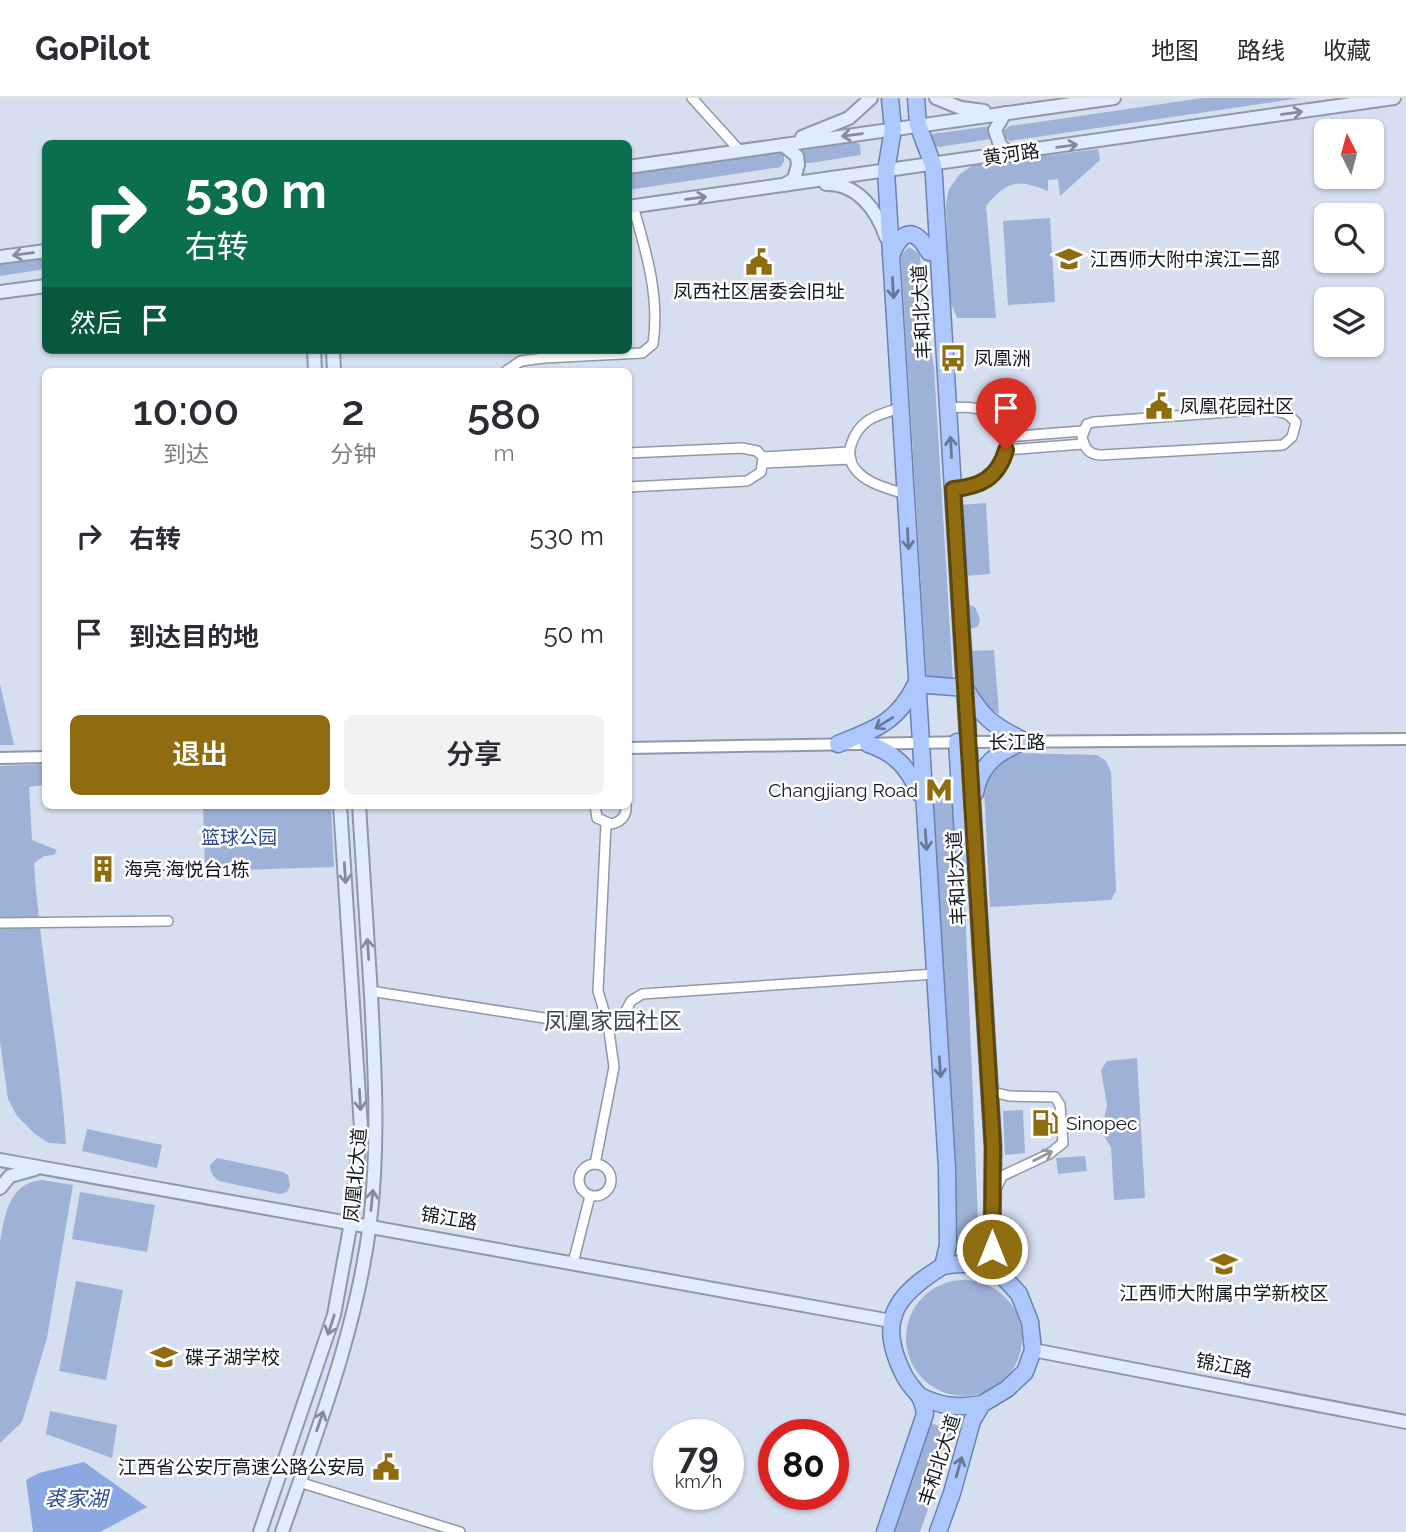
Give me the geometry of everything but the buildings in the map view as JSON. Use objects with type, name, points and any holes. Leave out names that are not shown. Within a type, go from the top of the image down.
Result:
[{"type":"highway","name":"丰和北大道","points":[[890,98],[893,129],[886,171],[947,1168],[948,1245],[943,1266]]},
{"type":"highway","name":"丰和北大道","points":[[916,98],[918,124],[929,166],[946,367],[965,688],[963,742],[973,810],[993,1147],[992,1249],[999,1272],[1019,1294],[1030,1322],[1033,1350],[1025,1372],[1007,1389],[982,1404],[972,1421],[938,1532]]},
{"type":"highway","points":[[929,166],[931,306],[946,367]]},
{"type":"highway","points":[[891,255],[896,243],[907,234],[915,234],[929,252]]},
{"type":"highway","points":[[838,744],[882,726],[897,715],[908,702],[916,684],[965,688],[977,709],[990,722],[1024,741]]},
{"type":"highway","points":[[973,810],[977,782],[986,765],[996,754],[1024,741]]},
{"type":"highway","points":[[963,742],[965,866],[977,878]]},
{"type":"highway","points":[[868,744],[888,751],[898,760],[912,778],[924,806]]},
{"type":"highway","points":[[891,1321],[901,1297],[920,1280],[943,1266],[979,1264],[999,1272]]},
{"type":"highway","name":"丰和北大道","points":[[885,1532],[925,1415],[922,1397],[906,1379],[893,1345],[891,1321]]},
{"type":"highway","points":[[922,1397],[938,1404],[959,1408],[982,1404]]},
{"type":"main road","points":[[783,145],[849,118],[870,98]]},
{"type":"main road","points":[[936,98],[961,108],[1005,113]]},
{"type":"main road","points":[[632,166],[1114,98]]},
{"type":"main road","name":"黄河路","points":[[632,207],[1394,98]]},
{"type":"main road","points":[[1005,113],[995,130],[1000,145],[1010,154]]},
{"type":"main road","points":[[783,145],[797,156],[798,166],[794,179],[784,185]]},
{"type":"main road","points":[[784,185],[833,183],[854,191],[881,223],[891,255]]},
{"type":"main road","points":[[0,257],[42,252]]},
{"type":"main road","points":[[0,292],[42,287]]},
{"type":"main road","name":"凤凰北大道","points":[[260,1532],[334,1315],[351,1222],[361,1128],[340,809]]},
{"type":"main road","name":"凤凰北大道","points":[[282,1532],[329,1396],[352,1314],[370,1225],[376,1158],[376,1084],[359,809]]},
{"type":"main road","name":"锦江路","points":[[0,1160],[891,1321]]},
{"type":"main road","points":[[0,1188],[3,1182],[15,1173],[50,1168]]},
{"type":"main road","name":"锦江路","points":[[1033,1350],[1406,1422]]},
{"type":"street","points":[[692,98],[740,151]]},
{"type":"street","points":[[632,210],[650,266],[655,329],[653,344],[642,353],[632,354]]},
{"type":"street","points":[[510,368],[521,361],[544,358],[622,354]]},
{"type":"street","points":[[900,408],[875,415],[862,424],[854,434],[850,455],[856,470],[866,478],[905,494]]},
{"type":"street","points":[[948,408],[972,408],[991,414],[1005,438],[1006,450],[1003,462],[983,483],[953,489]]},
{"type":"street","points":[[1269,409],[1287,414],[1296,422],[1292,437],[1283,445],[1094,455],[1086,450],[1083,444],[1082,431],[1087,424],[1094,422],[1269,409]]},
{"type":"street","points":[[1005,438],[1082,431]]},
{"type":"street","points":[[1006,450],[1083,444]]},
{"type":"street","points":[[632,453],[742,448],[757,451],[763,460],[761,472],[747,481],[632,486]]},
{"type":"street","points":[[763,460],[850,455]]},
{"type":"street","name":"长江路","points":[[632,748],[1024,741],[1406,739]]},
{"type":"street","points":[[0,758],[42,757]]},
{"type":"street","points":[[595,809],[597,818],[606,824],[621,820],[626,809]]},
{"type":"street","points":[[594,1164],[614,1067],[608,1024],[598,991],[606,824]]},
{"type":"street","points":[[0,923],[168,921]]},
{"type":"street","points":[[370,991],[596,1026],[620,1022],[631,1001],[642,994],[935,974]]},
{"type":"street","points":[[989,1091],[1009,1096],[1055,1097],[1060,1105],[1063,1143],[1049,1154],[1002,1176],[992,1197]]},
{"type":"street","points":[[594,1164],[600,1165],[609,1172],[611,1182],[606,1192],[590,1196],[582,1190],[579,1181],[585,1168],[594,1164]]},
{"type":"street","points":[[573,1262],[590,1196]]},
{"type":"street","points":[[299,1482],[460,1532]]},
{"type":"green space","points":[[1203,98],[1300,98],[1010,141],[1005,138],[1004,130],[1010,126]]},
{"type":"green space","points":[[991,126],[994,135],[991,139],[932,148],[932,134]]},
{"type":"green space","points":[[855,141],[860,145],[861,155],[803,163],[802,151],[805,147]]},
{"type":"green space","points":[[1098,149],[1100,160],[1060,196],[1058,179],[1048,180],[1048,191],[1014,184],[1001,191],[986,206],[996,318],[957,318],[950,301],[946,203],[949,189],[960,174],[973,165]]},
{"type":"green space","points":[[779,150],[784,154],[781,167],[632,189],[632,172]]},
{"type":"green space","points":[[1050,218],[1055,302],[1008,305],[1003,221]]},
{"type":"green space","points":[[909,247],[920,254],[923,307],[934,367],[953,680],[927,684],[901,255]]},
{"type":"green space","points":[[42,254],[42,269],[0,276],[0,261]]},
{"type":"green space","points":[[986,503],[990,574],[964,576],[960,505]]},
{"type":"green space","points":[[966,604],[975,607],[980,619],[978,626],[968,630]]},
{"type":"green space","points":[[994,650],[999,714],[983,702],[979,695],[974,680],[971,651]]},
{"type":"green space","points":[[0,684],[14,745],[0,745]]},
{"type":"green space","points":[[1013,753],[1097,755],[1106,761],[1111,772],[1116,891],[1111,900],[990,907],[984,788],[992,772]]},
{"type":"green space","points":[[42,764],[42,785],[29,787],[32,840],[57,850],[54,855],[44,856],[34,863],[66,1144],[49,1143],[35,1134],[17,1116],[8,1099],[0,1042],[0,766]]},
{"type":"green space","points":[[942,796],[948,796],[959,808],[959,872],[964,881],[979,1245],[967,1252],[957,1249],[931,807]]},
{"type":"green space","name":"篮球公园","points":[[203,809],[331,809],[334,867],[205,871]]},
{"type":"green space","points":[[1137,1058],[1145,1198],[1114,1200],[1111,1147],[1102,1128],[1107,1105],[1101,1070],[1107,1061]]},
{"type":"green space","points":[[1023,1110],[1025,1153],[1005,1155],[1003,1111]]},
{"type":"green space","points":[[87,1129],[162,1145],[157,1168],[82,1151]]},
{"type":"green space","points":[[1085,1156],[1087,1171],[1058,1174],[1056,1158]]},
{"type":"green space","points":[[217,1158],[283,1172],[288,1175],[290,1186],[287,1192],[280,1194],[219,1181],[210,1168]]},
{"type":"green space","points":[[42,1180],[73,1185],[47,1338],[22,1422],[0,1443],[0,1242],[10,1202],[22,1187]]},
{"type":"green space","points":[[80,1192],[155,1205],[147,1252],[72,1239]]},
{"type":"green space","points":[[964,1280],[986,1285],[1005,1297],[1017,1316],[1022,1338],[1017,1360],[1005,1379],[986,1391],[964,1396],[942,1391],[923,1379],[911,1360],[906,1338],[911,1316],[923,1297],[942,1285]]},
{"type":"green space","points":[[76,1281],[123,1290],[106,1380],[59,1371]]},
{"type":"green space","points":[[50,1411],[117,1425],[112,1458],[46,1434]]},
{"type":"green space","points":[[930,1423],[955,1431],[920,1532],[893,1532]]},
{"type":"water","name":"裘家湖","points":[[84,1462],[147,1507],[100,1532],[33,1532],[26,1480],[39,1473]]},
{"type":"place","name":"江西师大附中滨江二部","points":[[1069,259]]},
{"type":"place","name":"凤西社区居委会旧址","points":[[759,262]]},
{"type":"place","name":"凤凰洲","points":[[953,358]]},
{"type":"place","name":"凤凰花园社区","points":[[1159,406]]},
{"type":"place","name":"Changjiang Road","points":[[939,790]]},
{"type":"place","name":"海亮·海悦台1栋","points":[[103,869]]},
{"type":"place","name":"Sinopec","points":[[1045,1123]]},
{"type":"place","name":"江西师大附属中学新校区","points":[[1224,1264]]},
{"type":"place","name":"碟子湖学校","points":[[164,1357]]},
{"type":"place","name":"江西省公安厅高速公路公安局","points":[[386,1467]]},
{"type":"district","name":"凤凰家园社区","points":[[613,1020]]},
{"type":"route","points":[[992,1249],[993,1147],[953,489],[983,483],[1003,462],[1006,450]]}]
